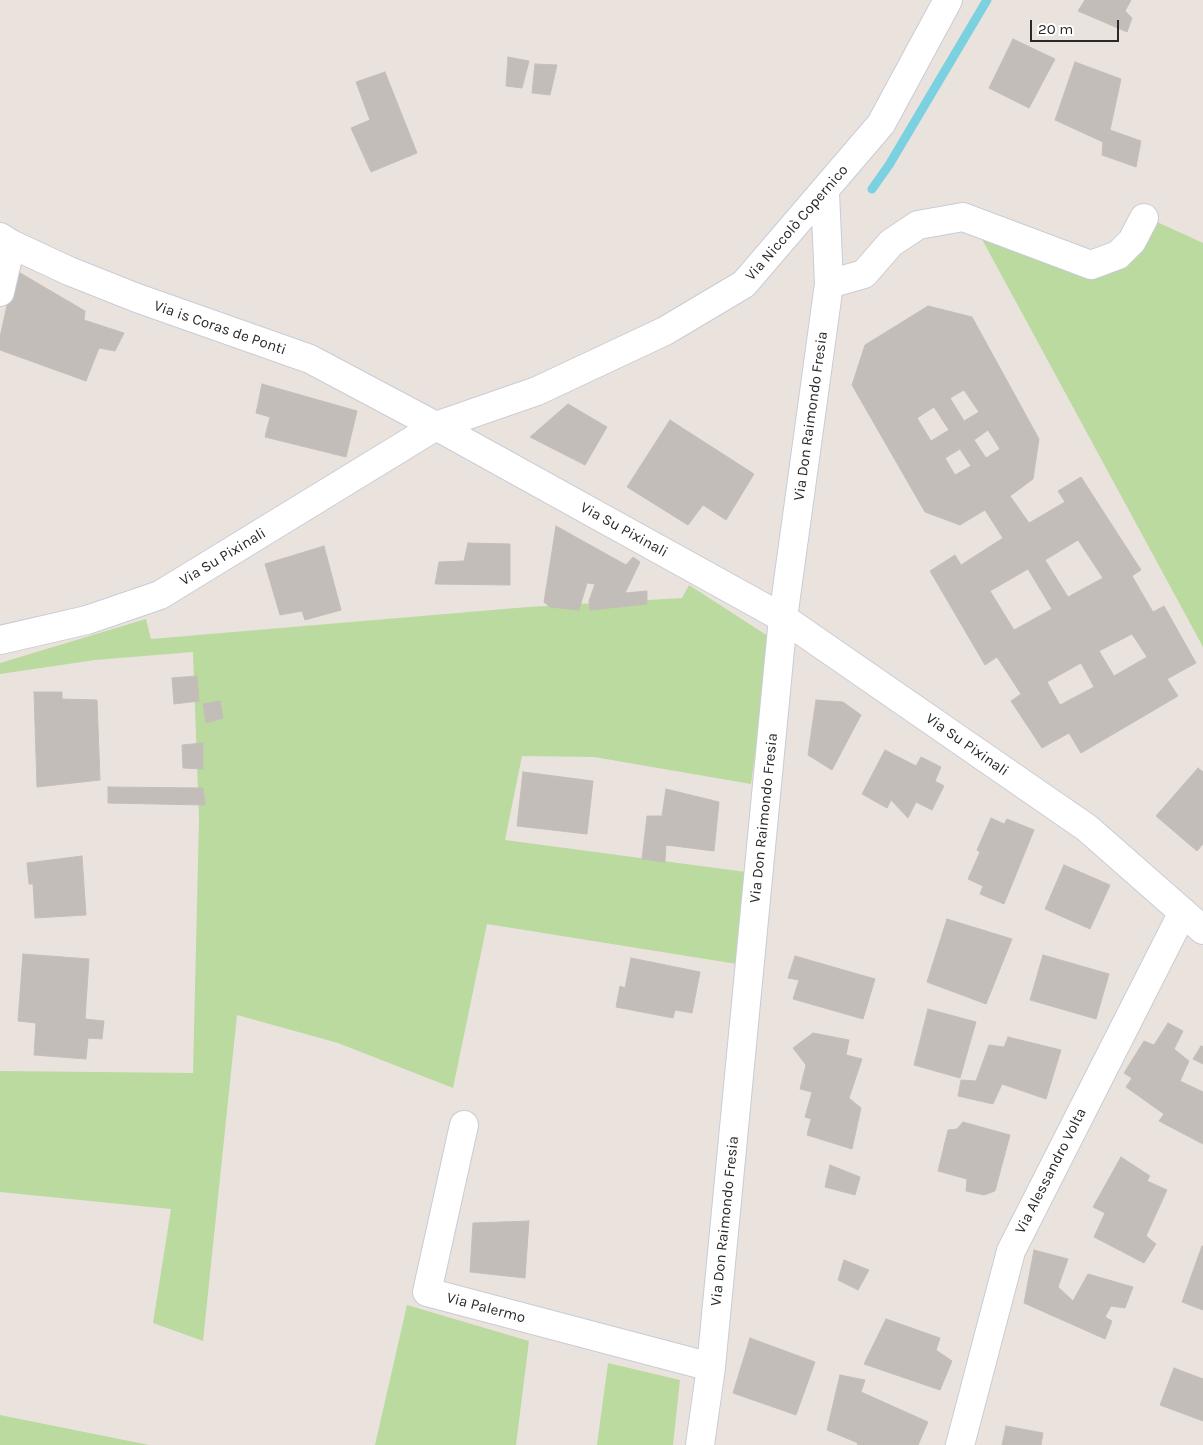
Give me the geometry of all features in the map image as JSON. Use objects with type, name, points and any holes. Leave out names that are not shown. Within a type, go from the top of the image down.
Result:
[{"type":"street","name":"Via Niccolò Copernico","points":[[436,426],[537,391],[665,331],[744,284],[825,192],[881,124],[948,0]]},
{"type":"street","name":"Via Don Raimondo Fresia","points":[[700,1445],[711,1367],[783,618],[829,284],[825,192]]},
{"type":"street","points":[[829,284],[864,274],[891,243],[918,225],[963,217],[1091,265],[1118,255],[1132,241],[1144,218]]},
{"type":"street","points":[[0,292],[5,241]]},
{"type":"street","name":"Via is Coras de Ponti","points":[[5,241],[137,298],[310,359],[436,426]]},
{"type":"street","name":"Via Su Pixinali","points":[[0,640],[87,620],[160,595],[436,426],[783,618],[1087,828],[1193,921]]},
{"type":"street","name":"Via Alessandro Volta","points":[[960,1445],[1011,1251],[1193,921]]},
{"type":"street","name":"Via Palermo","points":[[464,1126],[427,1292],[711,1367]]},
{"type":"green space","points":[[1155,221],[1203,243],[1203,647],[977,230],[1011,244],[1048,264],[1097,275],[1138,255]]},
{"type":"green space","points":[[689,585],[771,638],[751,784],[594,757],[522,756],[505,840],[746,872],[737,964],[487,924],[453,1088],[338,1043],[237,1015],[203,1341],[153,1323],[171,1209],[0,1192],[0,1071],[193,1073],[199,819],[193,652],[95,660],[0,674],[0,663],[146,619],[151,639],[528,607],[682,598]]},
{"type":"green space","points":[[407,1305],[529,1341],[516,1445],[375,1445]]},
{"type":"green space","points":[[608,1363],[680,1380],[673,1445],[597,1445]]},
{"type":"green space","points":[[0,1415],[149,1445],[0,1445]]},
{"type":"building","points":[[1085,0],[1131,0],[1125,11],[1132,18],[1127,32],[1078,11]]},
{"type":"building","points":[[1013,39],[1055,59],[1029,108],[989,88]]},
{"type":"building","points":[[508,57],[529,61],[522,88],[506,86]]},
{"type":"building","points":[[1075,62],[1121,79],[1110,130],[1141,141],[1136,167],[1102,155],[1103,142],[1055,120]]},
{"type":"building","points":[[535,64],[557,65],[550,95],[532,93]]},
{"type":"building","points":[[385,72],[417,153],[371,172],[351,128],[370,120],[356,82]]},
{"type":"building","points":[[15,270],[85,311],[84,320],[124,333],[115,351],[99,348],[86,381],[0,350],[0,337]]},
{"type":"building","points":[[928,306],[972,317],[1039,439],[1033,479],[1010,496],[1029,523],[1065,502],[1058,491],[1081,477],[1141,570],[1132,576],[1153,612],[1164,606],[1196,663],[1167,679],[1178,696],[1081,753],[1069,733],[1042,748],[1011,701],[1021,694],[997,657],[985,665],[930,571],[955,555],[961,565],[1003,538],[985,510],[960,525],[925,512],[852,385],[865,345]],"holes":[[[964,390],[979,412],[964,421],[950,398]],[[934,407],[949,430],[931,441],[917,418]],[[988,430],[1000,449],[986,458],[974,440]],[[960,449],[971,466],[955,475],[945,458]],[[1078,540],[1103,578],[1068,597],[1045,560]],[[1028,569],[1052,609],[1014,630],[990,591]],[[1132,634],[1147,657],[1114,676],[1099,651]],[[1081,663],[1094,687],[1060,705],[1047,682]]]},
{"type":"building","points":[[262,384],[357,411],[346,457],[265,437],[270,417],[256,413]]},
{"type":"building","points":[[568,404],[607,427],[585,465],[530,437]]},
{"type":"building","points":[[670,420],[754,474],[726,520],[703,505],[688,525],[627,487]]},
{"type":"building","points":[[556,526],[626,565],[633,557],[640,562],[625,593],[647,591],[647,604],[590,610],[589,601],[595,584],[587,583],[579,610],[550,607],[544,602]]},
{"type":"building","points":[[468,543],[510,544],[510,585],[435,584],[439,562],[464,561]]},
{"type":"building","points":[[324,546],[341,610],[305,620],[302,611],[280,615],[265,564]]},
{"type":"building","points":[[197,676],[199,701],[174,704],[172,678]]},
{"type":"building","points":[[34,692],[62,692],[62,699],[97,700],[100,780],[37,787]]},
{"type":"building","points":[[816,700],[843,702],[861,715],[832,770],[808,755]]},
{"type":"building","points":[[220,701],[223,718],[206,723],[203,704]]},
{"type":"building","points":[[203,743],[203,769],[183,768],[182,745]]},
{"type":"building","points":[[885,750],[916,766],[921,757],[941,767],[935,781],[944,786],[932,810],[916,802],[908,818],[891,800],[887,808],[862,794]]},
{"type":"building","points":[[1198,768],[1203,772],[1203,844],[1197,851],[1156,816]]},
{"type":"building","points":[[523,772],[593,781],[587,834],[517,826]]},
{"type":"building","points":[[108,787],[203,788],[205,805],[108,803]]},
{"type":"building","points":[[666,789],[719,802],[714,851],[666,845],[665,862],[642,859],[647,816],[662,816]]},
{"type":"building","points":[[991,818],[1004,824],[1007,819],[1034,830],[1004,904],[980,894],[983,886],[968,879],[980,852],[977,850]]},
{"type":"building","points":[[82,856],[86,915],[35,918],[33,884],[29,884],[27,863]]},
{"type":"building","points":[[1064,865],[1110,885],[1090,929],[1045,909]]},
{"type":"building","points":[[947,919],[1012,939],[986,1004],[927,982]]},
{"type":"building","points":[[23,954],[89,959],[85,1019],[104,1021],[102,1039],[88,1038],[86,1059],[34,1055],[36,1023],[18,1021]]},
{"type":"building","points":[[1043,955],[1109,974],[1096,1019],[1030,1000]]},
{"type":"building","points":[[795,956],[875,979],[863,1019],[793,999],[799,980],[788,978]]},
{"type":"building","points":[[631,958],[700,972],[692,1013],[675,1010],[673,1018],[616,1007],[620,986],[625,988]]},
{"type":"building","points":[[928,1009],[976,1022],[960,1078],[914,1065]]},
{"type":"building","points":[[1168,1023],[1183,1031],[1174,1049],[1189,1061],[1180,1081],[1203,1092],[1203,1144],[1159,1121],[1164,1114],[1126,1087],[1132,1078],[1124,1073],[1144,1041],[1154,1045]]},
{"type":"building","points":[[813,1033],[849,1040],[846,1055],[862,1059],[849,1098],[861,1108],[852,1149],[807,1135],[811,1119],[805,1117],[812,1092],[800,1089],[806,1065],[793,1048]]},
{"type":"building","points":[[1008,1037],[1061,1050],[1046,1099],[1002,1084],[993,1104],[958,1096],[961,1080],[976,1081],[989,1045],[1004,1047]]},
{"type":"building","points":[[1201,1046],[1203,1047],[1203,1064],[1193,1059]]},
{"type":"building","points":[[963,1122],[1010,1135],[995,1191],[984,1195],[966,1191],[967,1179],[938,1171],[948,1130],[957,1129]]},
{"type":"building","points":[[1121,1157],[1150,1176],[1147,1181],[1167,1190],[1146,1236],[1156,1244],[1144,1263],[1094,1237],[1105,1213],[1093,1207]]},
{"type":"building","points":[[830,1165],[860,1177],[855,1195],[825,1187]]},
{"type":"building","points":[[529,1221],[525,1278],[470,1272],[473,1223]]},
{"type":"building","points":[[1203,1247],[1203,1310],[1182,1302]]},
{"type":"building","points":[[1034,1250],[1068,1259],[1058,1287],[1073,1301],[1088,1274],[1133,1287],[1125,1308],[1111,1306],[1105,1317],[1112,1321],[1105,1339],[1024,1303]]},
{"type":"building","points":[[844,1260],[869,1270],[858,1290],[838,1280]]},
{"type":"building","points":[[886,1319],[940,1338],[936,1350],[952,1361],[940,1390],[864,1364]]},
{"type":"building","points":[[750,1338],[815,1362],[796,1415],[733,1393]]},
{"type":"building","points":[[1174,1368],[1203,1379],[1203,1421],[1160,1405]]},
{"type":"building","points":[[840,1375],[865,1380],[861,1392],[928,1422],[918,1445],[857,1445],[858,1443],[827,1430]]},
{"type":"building","points":[[1006,1426],[1043,1433],[1041,1445],[1002,1445]]},
{"type":"waterway","points":[[872,189],[889,165],[987,0]]}]
